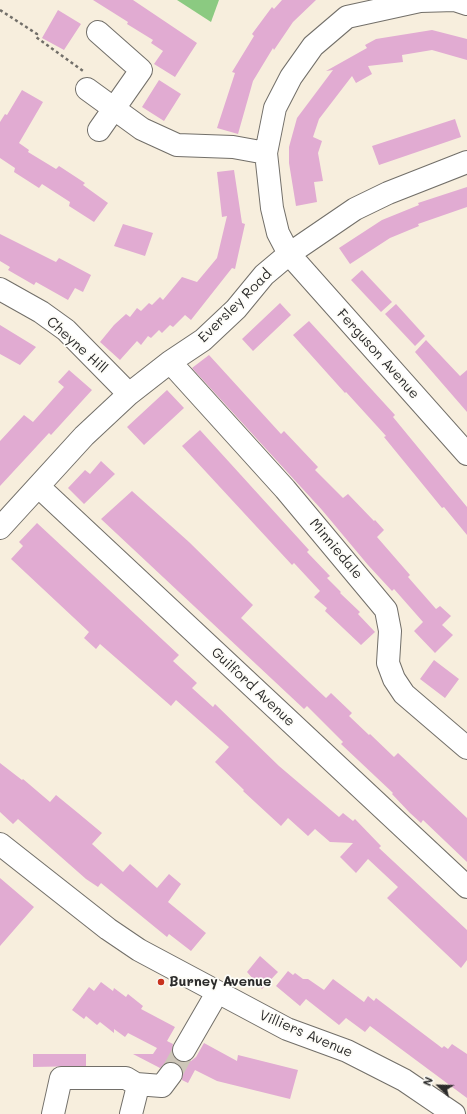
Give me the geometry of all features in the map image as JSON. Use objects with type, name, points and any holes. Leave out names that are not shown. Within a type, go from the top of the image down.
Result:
[{"type":"street","name":"Ferguson Avenue","points":[[467,4],[455,0],[420,0],[371,5],[348,16],[313,46],[291,77],[275,108],[266,153],[272,208],[278,233],[289,254],[467,454]]},
{"type":"street","points":[[98,32],[141,70],[115,110],[99,130]]},
{"type":"street","points":[[87,89],[142,129],[177,145],[233,147],[266,153]]},
{"type":"street","name":"Eversley Road","points":[[0,528],[84,436],[129,394],[170,362],[203,340],[236,309],[264,275],[289,254],[355,209],[388,193],[467,162]]},
{"type":"street","name":"Cheyne Hill","points":[[0,289],[41,312],[66,330],[129,394]]},
{"type":"street","name":"Minniedale","points":[[170,362],[285,489],[386,610],[390,631],[388,663],[394,680],[404,694],[467,748]]},
{"type":"street","name":"Guilford Avenue","points":[[39,487],[467,887]]},
{"type":"street","name":"Villiers Avenue","points":[[0,844],[108,930],[139,950],[287,1029],[347,1051],[398,1077],[454,1114]]},
{"type":"street","points":[[184,1050],[218,993]]},
{"type":"street","points":[[53,1114],[61,1078],[126,1078],[136,1084],[162,1086],[170,1074]]},
{"type":"street","points":[[131,1114],[137,1090],[136,1084]]},
{"type":"path","points":[[0,10],[37,34],[36,37],[94,79],[87,89]]},
{"type":"green space","points":[[177,0],[219,0],[211,22]]},
{"type":"building","points":[[93,0],[133,0],[197,43],[175,77],[154,64],[163,51],[151,43],[153,40]]},
{"type":"building","points":[[282,0],[316,0],[293,22],[274,50],[273,48],[253,81],[238,134],[217,128],[235,73],[232,72],[254,36],[252,34],[272,7],[274,9]]},
{"type":"building","points":[[58,10],[81,24],[64,50],[42,38]]},
{"type":"building","points":[[432,30],[467,39],[467,60],[432,50],[402,55],[403,62],[368,66],[372,74],[356,83],[352,76],[319,119],[313,137],[322,141],[318,153],[323,181],[314,182],[317,202],[296,206],[289,163],[289,147],[297,118],[333,70],[326,71],[367,48],[365,45],[376,39]]},
{"type":"building","points":[[159,80],[181,94],[164,121],[142,107]]},
{"type":"building","points":[[22,90],[43,102],[19,143],[29,150],[28,152],[56,169],[59,166],[85,183],[83,185],[108,203],[94,222],[69,206],[70,202],[42,184],[39,188],[14,172],[15,168],[0,158],[0,122],[5,114],[7,115]]},
{"type":"building","points":[[455,119],[461,137],[379,165],[372,146]]},
{"type":"building","points":[[234,170],[242,223],[245,224],[235,269],[232,268],[191,320],[185,315],[173,327],[170,325],[162,333],[159,330],[151,338],[148,336],[141,345],[137,341],[120,360],[100,342],[114,325],[126,314],[130,317],[137,308],[141,311],[149,303],[152,305],[160,297],[163,300],[182,277],[197,282],[217,258],[227,216],[222,217],[217,172]]},
{"type":"building","points":[[467,187],[467,207],[418,224],[419,226],[390,238],[350,264],[339,248],[382,220],[419,205],[418,203]]},
{"type":"building","points":[[123,224],[153,233],[145,256],[114,246]]},
{"type":"building","points":[[0,234],[56,262],[59,258],[91,275],[83,292],[75,288],[68,300],[36,282],[34,285],[8,270],[10,267],[0,261]]},
{"type":"building","points":[[362,270],[392,302],[381,312],[351,280]]},
{"type":"building","points":[[280,303],[291,315],[253,351],[242,339]]},
{"type":"building","points":[[396,304],[425,336],[415,346],[385,314]]},
{"type":"building","points":[[309,321],[395,415],[393,417],[467,507],[467,535],[444,507],[442,508],[384,437],[386,436],[293,335]]},
{"type":"building","points":[[0,325],[36,347],[20,365],[0,354]]},
{"type":"building","points":[[426,340],[460,376],[467,370],[467,412],[415,352]]},
{"type":"building","points":[[209,355],[281,434],[284,431],[318,467],[315,470],[343,498],[348,494],[374,521],[375,520],[384,530],[377,537],[410,575],[408,577],[436,609],[440,606],[451,616],[442,625],[453,635],[435,653],[414,631],[423,622],[394,589],[392,591],[368,565],[322,510],[192,368]]},
{"type":"building","points":[[69,370],[92,390],[51,435],[49,433],[0,486],[0,441],[24,415],[33,422],[64,387],[58,382]]},
{"type":"building","points":[[167,390],[184,408],[144,445],[127,427]]},
{"type":"building","points":[[200,430],[309,550],[307,552],[330,576],[327,578],[360,612],[358,614],[375,632],[361,645],[325,611],[327,608],[314,597],[320,591],[294,563],[292,565],[182,446]]},
{"type":"building","points":[[101,461],[115,474],[84,504],[68,488],[85,470],[90,474]]},
{"type":"building","points":[[132,491],[189,542],[253,605],[241,618],[326,698],[331,693],[352,713],[349,716],[369,735],[370,734],[394,757],[398,753],[467,818],[467,862],[423,820],[421,823],[410,813],[392,794],[393,793],[341,744],[343,742],[307,706],[304,709],[101,519]]},
{"type":"building","points":[[37,523],[179,655],[173,661],[197,683],[192,688],[213,707],[215,704],[279,766],[339,817],[343,813],[353,821],[355,819],[381,846],[379,848],[467,930],[467,960],[461,968],[387,898],[398,887],[368,859],[356,873],[340,857],[353,843],[330,842],[315,829],[308,836],[288,818],[281,826],[243,791],[244,790],[215,762],[229,747],[176,700],[171,706],[100,644],[96,649],[84,638],[89,632],[11,559],[23,546],[19,542]]},
{"type":"building","points":[[434,660],[459,679],[445,698],[420,679]]},
{"type":"building","points":[[0,763],[22,780],[23,779],[50,802],[56,795],[102,833],[92,844],[123,872],[130,864],[157,888],[169,874],[181,884],[168,902],[206,933],[191,951],[169,934],[167,937],[101,883],[98,887],[86,879],[18,819],[13,824],[0,812]]},
{"type":"building","points":[[0,878],[34,907],[0,946]]},
{"type":"building","points":[[260,956],[278,972],[262,989],[247,972]]},
{"type":"building","points":[[288,971],[293,975],[295,973],[303,979],[308,979],[324,990],[333,979],[364,1002],[368,996],[374,1001],[376,998],[442,1048],[444,1046],[448,1049],[452,1044],[467,1054],[467,1098],[370,1026],[365,1032],[346,1018],[339,1025],[306,999],[300,1006],[276,986]]},
{"type":"building","points":[[101,982],[113,991],[114,988],[126,997],[128,994],[143,1006],[141,1009],[175,1027],[167,1041],[173,1044],[173,1056],[178,1061],[191,1061],[196,1057],[204,1043],[237,1061],[238,1055],[298,1070],[290,1099],[217,1081],[195,1070],[188,1083],[182,1080],[183,1069],[178,1064],[166,1062],[160,1068],[133,1054],[153,1054],[157,1048],[128,1033],[125,1037],[114,1029],[114,1033],[100,1022],[97,1025],[86,1016],[84,1019],[72,1010],[89,987],[94,991]]},
{"type":"building","points":[[33,1054],[86,1054],[86,1066],[33,1067]]},
{"type":"tunnel","points":[[171,1074],[184,1050]]},
{"type":"place","name":"Burney Avenue","points":[[161,982]]}]
